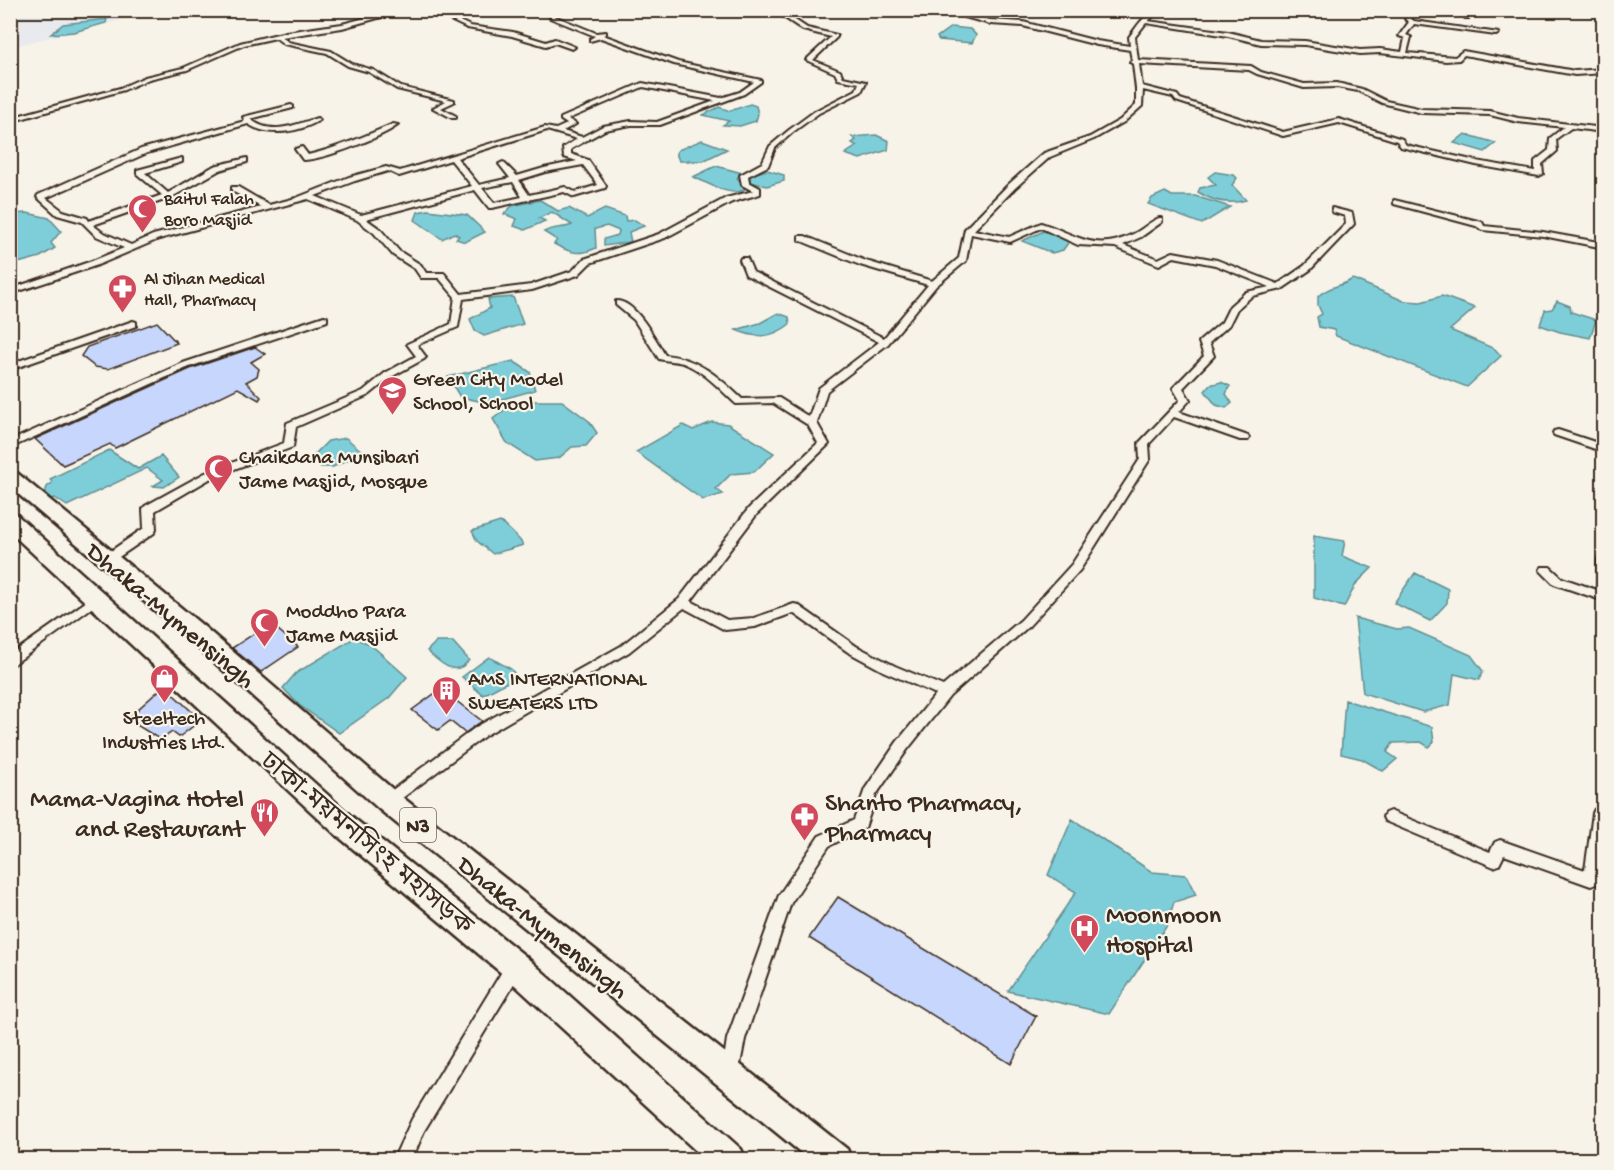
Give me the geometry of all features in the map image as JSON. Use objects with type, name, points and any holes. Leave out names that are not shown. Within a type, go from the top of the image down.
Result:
[{"type":"highway","name":"Dhaka-Mymensingh","points":[[10,477],[106,560],[194,631],[388,801],[836,1160]]},
{"type":"highway","name":"ঢাকা-ময়মনসিংহ মহাসড়ক","points":[[10,520],[342,824],[515,966],[730,1160]]},
{"type":"street","points":[[381,10],[391,14]]},
{"type":"street","points":[[10,120],[122,89],[147,78],[186,69],[242,44],[342,26],[405,10]]},
{"type":"street","points":[[431,10],[469,27],[513,34],[546,44],[555,41],[572,47]]},
{"type":"street","points":[[459,297],[532,287],[575,273],[587,261],[662,236],[729,200],[757,192],[756,188],[745,183],[744,175],[765,164],[772,147],[817,112],[859,91],[863,82],[840,78],[838,72],[809,60],[835,36],[805,29],[775,10]]},
{"type":"street","points":[[941,10],[990,22],[1023,24],[1097,43],[1132,48]]},
{"type":"street","points":[[812,423],[822,390],[885,342],[933,284],[963,259],[968,231],[1012,186],[1047,155],[1092,138],[1122,121],[1139,106],[1140,87],[1133,62],[1132,36],[1147,22],[1150,15],[1159,10]]},
{"type":"street","points":[[1395,10],[1413,14],[1408,19],[1412,22],[1496,33]]},
{"type":"street","points":[[1467,17],[1475,10]]},
{"type":"street","points":[[1585,10],[1604,14]]},
{"type":"street","points":[[552,17],[596,35],[611,33],[592,40]]},
{"type":"street","points":[[1147,22],[1228,34],[1261,42],[1305,43],[1360,52],[1457,59],[1463,54],[1575,73],[1604,71]]},
{"type":"street","points":[[1404,54],[1408,37],[1402,36],[1412,22]]},
{"type":"street","points":[[277,36],[286,43],[329,52],[350,65],[371,71],[399,88],[453,101],[436,108],[454,117]]},
{"type":"street","points":[[453,158],[492,206],[565,189],[574,195],[603,186],[585,162],[567,155],[567,148],[603,128],[631,123],[658,124],[742,93],[759,81],[676,63],[601,36]]},
{"type":"street","points":[[1133,62],[1176,65],[1193,63],[1251,68],[1259,73],[1304,86],[1337,85],[1360,90],[1384,102],[1422,111],[1490,113],[1518,120],[1604,130]]},
{"type":"street","points":[[556,130],[573,124],[563,119],[642,85],[720,100]]},
{"type":"street","points":[[1140,87],[1175,96],[1178,100],[1283,134],[1339,121],[1401,140],[1403,146],[1476,163],[1539,174],[1538,163],[1553,152],[1553,138],[1570,126]]},
{"type":"street","points":[[291,107],[245,118],[267,132],[317,120]]},
{"type":"street","points":[[276,110],[284,115]]},
{"type":"street","points":[[292,120],[300,125]]},
{"type":"street","points":[[131,248],[99,234],[84,220],[71,219],[41,197],[144,151],[249,122]]},
{"type":"street","points":[[299,149],[306,158],[324,154],[361,142],[395,124]]},
{"type":"street","points":[[10,292],[95,263],[156,237],[268,208],[389,169],[399,174],[547,128],[583,139]]},
{"type":"street","points":[[167,196],[140,172],[179,160]]},
{"type":"street","points":[[87,224],[167,196],[217,168],[244,160]]},
{"type":"street","points":[[360,218],[445,194],[585,162]]},
{"type":"street","points":[[503,164],[528,198]]},
{"type":"street","points":[[235,189],[268,208]]},
{"type":"street","points":[[106,560],[150,530],[148,509],[209,476],[289,445],[291,425],[366,393],[388,375],[421,357],[412,344],[454,325],[459,297],[441,275],[424,276],[418,267],[396,253],[377,231],[360,218],[308,196]]},
{"type":"street","points":[[1396,202],[1479,224],[1482,228],[1543,234],[1604,246]]},
{"type":"street","points":[[731,1074],[736,1039],[784,900],[824,841],[860,824],[870,793],[902,746],[945,692],[1025,623],[1076,567],[1145,459],[1144,443],[1185,400],[1178,388],[1209,356],[1204,342],[1226,322],[1233,308],[1249,294],[1279,287],[1307,268],[1350,224],[1349,215],[1335,210]]},
{"type":"street","points":[[1116,245],[1138,235],[1159,220]]},
{"type":"street","points":[[968,231],[1010,240],[1041,225],[1082,243],[1116,245],[1160,262],[1173,254],[1217,263],[1279,287]]},
{"type":"street","points":[[802,238],[864,263],[933,284]]},
{"type":"street","points":[[744,260],[749,273],[885,342]]},
{"type":"street","points":[[388,801],[481,730],[625,649],[683,602],[753,511],[824,444],[812,423],[775,400],[740,402],[712,375],[692,362],[684,358],[662,357],[637,318],[619,303]]},
{"type":"street","points":[[10,445],[186,365],[324,319]]},
{"type":"street","points":[[10,368],[133,324]]},
{"type":"street","points":[[1173,412],[1244,438]]},
{"type":"street","points":[[1558,433],[1604,449]]},
{"type":"street","points":[[1546,570],[1558,581],[1603,596],[1604,558]]},
{"type":"street","points":[[10,662],[97,598]]},
{"type":"street","points":[[683,602],[725,625],[755,622],[794,608],[852,649],[890,669],[945,692]]},
{"type":"street","points":[[1390,817],[1494,860],[1500,847],[1591,879],[1599,813],[1604,814]]},
{"type":"street","points":[[402,1160],[418,1125],[515,966]]},
{"type":"shaded area","points":[[25,10],[145,10],[150,13],[11,47],[10,14]]},
{"type":"water","points":[[107,19],[106,23],[74,32],[51,34],[63,24]]},
{"type":"water","points":[[951,27],[970,29],[976,35],[972,43],[939,40],[937,37]]},
{"type":"water","points":[[750,104],[756,106],[758,114],[756,121],[740,126],[723,125],[729,121],[703,115],[719,107],[730,111]]},
{"type":"water","points":[[1465,134],[1496,143],[1485,152],[1454,143]]},
{"type":"water","points":[[876,135],[889,141],[888,150],[860,159],[845,154],[857,146],[852,143],[856,140],[852,137]]},
{"type":"water","points":[[702,140],[727,149],[703,161],[679,161],[676,153],[678,150]]},
{"type":"water","points":[[716,166],[742,173],[737,178],[747,187],[742,191],[728,191],[693,177]]},
{"type":"water","points":[[767,170],[784,175],[784,181],[767,186],[750,182],[750,175]]},
{"type":"water","points":[[1215,172],[1234,175],[1237,178],[1232,185],[1246,200],[1221,201],[1198,192],[1200,188],[1216,185],[1208,177]]},
{"type":"water","points":[[1165,192],[1172,196],[1195,196],[1230,207],[1202,224],[1148,204],[1152,198]]},
{"type":"water","points":[[540,200],[558,211],[569,208],[587,218],[605,209],[625,216],[626,221],[635,220],[644,226],[629,232],[631,242],[604,246],[604,239],[618,235],[619,231],[607,226],[595,229],[596,248],[580,253],[570,251],[554,244],[557,240],[544,232],[572,225],[552,212],[539,218],[545,221],[525,230],[514,226],[517,219],[504,214],[512,206]]},
{"type":"water","points":[[428,210],[467,215],[485,232],[465,242],[456,239],[459,236],[454,233],[442,239],[415,220],[418,212]]},
{"type":"water","points":[[27,213],[49,218],[61,231],[51,243],[55,248],[40,257],[11,265],[11,214]]},
{"type":"water","points":[[1048,229],[1070,240],[1063,250],[1052,253],[1022,241]]},
{"type":"water","points":[[1353,279],[1404,301],[1421,302],[1442,296],[1475,308],[1450,330],[1495,349],[1501,356],[1467,387],[1336,336],[1334,330],[1319,327],[1317,317],[1322,314],[1318,305],[1318,296]]},
{"type":"water","points":[[513,297],[523,324],[484,336],[475,331],[470,319],[490,308],[488,299]]},
{"type":"water","points":[[1557,301],[1570,306],[1571,312],[1596,320],[1590,338],[1540,325],[1545,310],[1552,309]]},
{"type":"water","points":[[778,313],[789,317],[790,324],[777,332],[758,336],[736,330],[760,323]]},
{"type":"water","points":[[513,361],[530,372],[535,390],[488,403],[460,397],[448,377]]},
{"type":"water","points":[[1221,382],[1230,386],[1226,394],[1232,403],[1226,408],[1216,405],[1205,391],[1210,385]]},
{"type":"water","points":[[524,401],[562,401],[589,421],[597,433],[586,446],[572,447],[559,458],[535,461],[507,443],[493,419],[507,408]]},
{"type":"water","points":[[712,422],[728,424],[774,453],[754,472],[731,474],[716,489],[723,494],[703,500],[636,452],[683,425],[693,430]]},
{"type":"water","points":[[346,438],[363,452],[333,467],[321,467],[312,457],[328,441]]},
{"type":"water","points":[[109,450],[138,469],[161,456],[179,477],[164,487],[153,486],[163,480],[147,468],[67,506],[55,498],[51,499],[45,493],[47,487],[52,483],[50,479]]},
{"type":"water","points":[[500,522],[523,545],[493,554],[477,541],[472,531]]},
{"type":"water","points":[[1314,536],[1345,541],[1342,556],[1372,568],[1356,584],[1344,607],[1314,598]]},
{"type":"water","points":[[1415,573],[1448,589],[1447,603],[1430,621],[1394,603]]},
{"type":"water","points":[[1355,618],[1397,629],[1409,628],[1471,655],[1483,671],[1479,680],[1454,674],[1450,705],[1423,712],[1363,693]]},
{"type":"water","points":[[354,638],[370,644],[407,677],[389,698],[339,733],[299,705],[283,688],[296,673]]},
{"type":"water","points":[[436,642],[453,642],[469,660],[464,666],[458,668],[448,667],[427,651]]},
{"type":"water","points":[[489,657],[511,669],[517,677],[483,695],[462,677]]},
{"type":"water","points":[[1345,700],[1432,727],[1434,742],[1429,747],[1421,742],[1393,743],[1387,752],[1397,759],[1383,771],[1362,759],[1341,754]]},
{"type":"water","points":[[1072,819],[1152,872],[1186,875],[1196,895],[1174,902],[1166,927],[1109,1014],[1008,991],[1076,892],[1048,875]]},
{"type":"building","points":[[157,322],[177,343],[108,369],[95,367],[81,356],[87,347]]},
{"type":"building","points":[[255,347],[265,354],[251,362],[259,369],[257,376],[246,382],[261,397],[259,400],[238,388],[115,448],[110,444],[63,465],[35,439],[190,369]]},
{"type":"building","name":"Moddho Para Jame Masjid","points":[[270,623],[298,647],[261,672],[232,648]]},
{"type":"building","name":"Steeltech Industries Ltd.","points":[[164,686],[201,720],[179,737],[172,732],[161,740],[127,719]]},
{"type":"building","name":"AMS INTERNATIONAL SWEATERS LTD","points":[[441,689],[482,721],[465,733],[450,721],[438,730],[412,710]]},
{"type":"building","points":[[838,897],[1036,1016],[1011,1064],[809,938]]},
{"type":"place","name":"Baitul Falah Boro Masjid","points":[[143,234]]},
{"type":"place","name":"Al Jihan Medical Hall, Pharmacy","points":[[123,314]]},
{"type":"place","name":"Green City Model School, School","points":[[392,416]]},
{"type":"place","name":"Chaikdana Munsibari Jame Masjid, Mosque","points":[[218,494]]},
{"type":"place","name":"Moddho Para Jame Masjid","points":[[265,648]]},
{"type":"place","name":"Steeltech Industries Ltd.","points":[[164,704]]},
{"type":"place","name":"AMS INTERNATIONAL SWEATERS LTD","points":[[447,716]]},
{"type":"place","name":"Mama-Vagina Hotel and Restaurant","points":[[265,838]]},
{"type":"place","name":"Shanto Pharmacy, Pharmacy","points":[[804,842]]},
{"type":"place","name":"Moonmoon Hospital","points":[[1085,954]]}]
